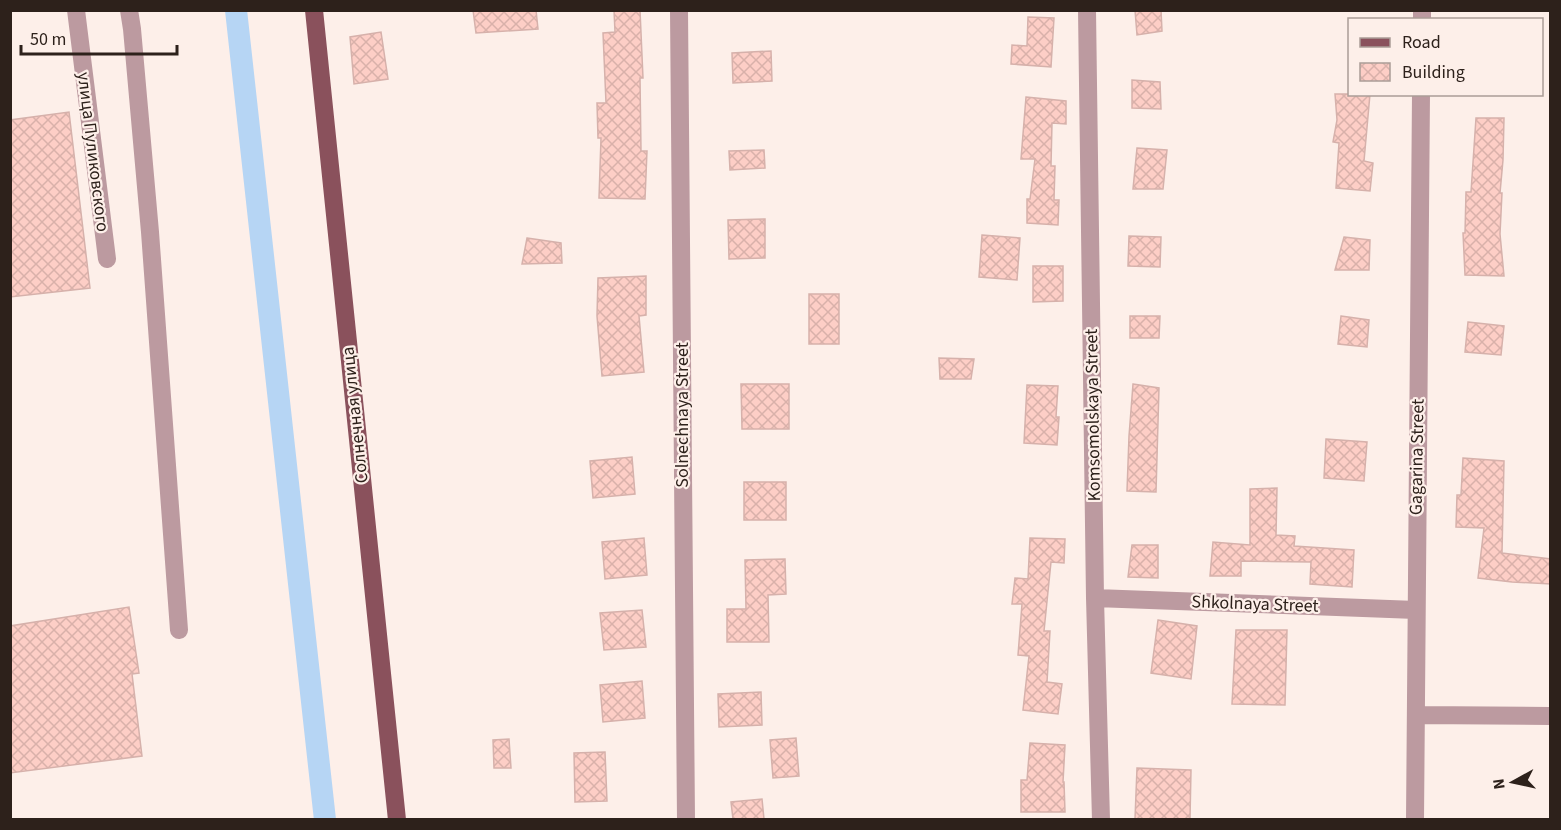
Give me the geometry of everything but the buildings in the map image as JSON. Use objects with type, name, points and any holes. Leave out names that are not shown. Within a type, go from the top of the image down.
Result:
[{"type":"main road","name":"Солнечная улица","points":[[314,10],[397,819]]},
{"type":"street","name":"улица Пуликовского","points":[[76,10],[106,259]]},
{"type":"street","points":[[129,10],[150,232],[179,630]]},
{"type":"street","name":"Solnechnaya Street","points":[[679,10],[686,819]]},
{"type":"street","name":"Komsomolskaya Street","points":[[1087,10],[1095,598],[1101,819]]},
{"type":"street","name":"Gagarina Street","points":[[1415,819],[1421,96]]},
{"type":"street","name":"Shkolnaya Street","points":[[1095,598],[1416,610]]},
{"type":"street","points":[[1416,715],[1551,717]]},
{"type":"waterway","points":[[236,10],[325,820]]}]
